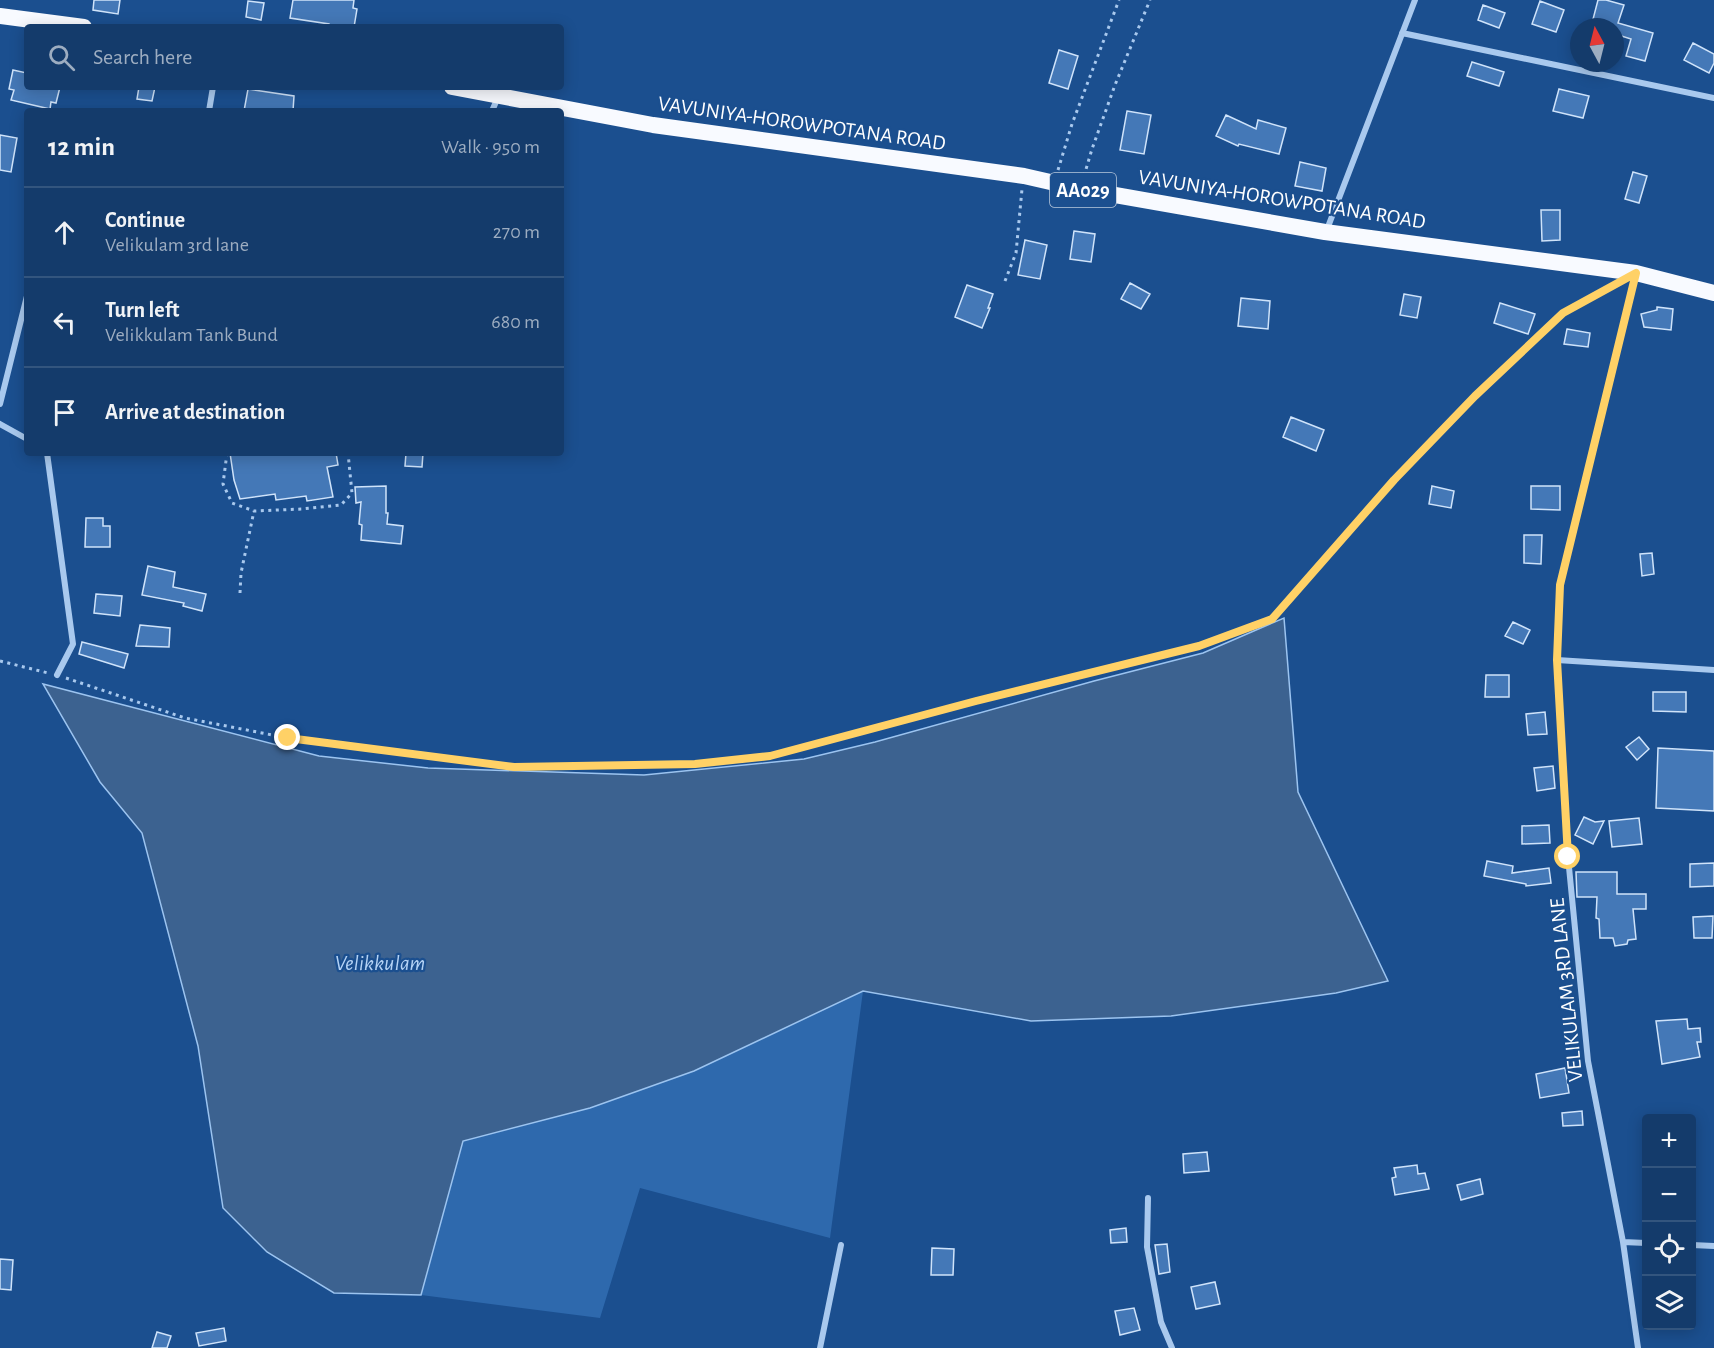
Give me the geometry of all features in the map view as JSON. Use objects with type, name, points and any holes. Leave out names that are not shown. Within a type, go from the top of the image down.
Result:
[{"type":"highway","points":[[0,16],[61,24]]},
{"type":"highway","name":"VAVUNIYA-HOROWPOTANA ROAD","points":[[460,90],[495,104],[525,108]]},
{"type":"highway","name":"VAVUNIYA-HOROWPOTANA ROAD","points":[[564,113],[1024,176],[1081,189],[1325,232],[1636,273],[1714,293]]},
{"type":"street","points":[[1325,232],[1415,0]]},
{"type":"street","points":[[1402,33],[1714,98]]},
{"type":"street","points":[[210,108],[212,90]]},
{"type":"street","name":"VELIKULAM 3RD LANE","points":[[1636,273],[1560,585],[1557,660],[1568,857],[1588,1061],[1623,1242],[1638,1348]]},
{"type":"street","points":[[0,404],[24,308]]},
{"type":"street","points":[[0,424],[24,437]]},
{"type":"street","points":[[47,456],[73,644],[57,675]]},
{"type":"street","points":[[1557,660],[1714,670]]},
{"type":"street","points":[[1148,1198],[1147,1247],[1161,1322],[1172,1348]]},
{"type":"street","points":[[1623,1242],[1642,1243]]},
{"type":"street","points":[[820,1348],[841,1245]]},
{"type":"street","points":[[1696,1245],[1714,1246]]},
{"type":"path","points":[[1054,183],[1072,124],[1119,0]]},
{"type":"path","points":[[1081,189],[1092,149],[1115,85],[1150,0]]},
{"type":"path","points":[[1005,281],[1016,253],[1024,176]]},
{"type":"path","points":[[0,661],[57,675],[185,718],[288,738],[514,767],[695,764],[770,756],[976,701],[1199,646],[1272,619],[1394,480],[1475,396],[1563,313],[1636,273]]},
{"type":"path","points":[[227,456],[223,484],[232,503],[254,511],[341,505],[352,493],[348,456]]},
{"type":"path","points":[[240,593],[241,573],[254,511]]},
{"type":"shaded area","points":[[863,991],[830,1238],[640,1188],[600,1318],[421,1295],[463,1141],[590,1108],[694,1071]]},
{"type":"water","name":"Velikkulam","points":[[1284,618],[1298,792],[1388,981],[1336,993],[1171,1016],[1031,1021],[863,991],[694,1071],[590,1108],[463,1141],[421,1295],[334,1293],[267,1252],[223,1208],[198,1046],[142,833],[100,782],[43,684],[319,756],[428,768],[644,775],[804,759],[875,742],[1203,653]]},
{"type":"building","points":[[94,0],[120,0],[118,14],[93,10]]},
{"type":"building","points":[[293,0],[354,0],[353,8],[357,9],[354,24],[329,24],[290,18]]},
{"type":"building","points":[[1598,0],[1624,5],[1620,18],[1593,18]]},
{"type":"building","points":[[248,1],[264,3],[261,20],[246,17]]},
{"type":"building","points":[[1540,1],[1564,10],[1556,32],[1532,24]]},
{"type":"building","points":[[1483,5],[1505,13],[1499,28],[1478,20]]},
{"type":"building","points":[[1624,25],[1653,33],[1645,61],[1626,56],[1631,39],[1624,37]]},
{"type":"building","points":[[1693,43],[1714,54],[1714,63],[1709,73],[1684,60]]},
{"type":"building","points":[[1059,50],[1078,56],[1068,89],[1049,83]]},
{"type":"building","points":[[1472,62],[1504,72],[1499,86],[1467,76]]},
{"type":"building","points":[[13,70],[24,72],[24,90],[59,90],[56,103],[51,102],[50,108],[46,108],[11,100],[14,90],[9,89]]},
{"type":"building","points":[[1559,89],[1589,96],[1583,118],[1553,111]]},
{"type":"building","points":[[138,90],[154,90],[152,101],[137,99]]},
{"type":"building","points":[[248,90],[294,96],[293,108],[245,108]]},
{"type":"building","points":[[1127,111],[1151,115],[1144,154],[1120,150]]},
{"type":"building","points":[[1226,115],[1256,129],[1258,120],[1286,128],[1279,154],[1239,144],[1238,146],[1216,136]]},
{"type":"building","points":[[0,135],[17,138],[11,172],[0,170]]},
{"type":"building","points":[[1300,162],[1326,168],[1322,191],[1295,186]]},
{"type":"building","points":[[1633,172],[1647,176],[1639,203],[1625,199]]},
{"type":"building","points":[[1541,210],[1560,210],[1560,240],[1542,241]]},
{"type":"building","points":[[1074,231],[1095,234],[1091,262],[1070,259]]},
{"type":"building","points":[[1025,240],[1047,245],[1040,279],[1018,275]]},
{"type":"building","points":[[1130,283],[1150,294],[1141,309],[1121,299]]},
{"type":"building","points":[[967,285],[993,294],[982,328],[955,317]]},
{"type":"building","points":[[1404,294],[1421,297],[1417,318],[1400,315]]},
{"type":"building","points":[[1241,298],[1270,301],[1268,329],[1238,326]]},
{"type":"building","points":[[1500,303],[1535,314],[1528,334],[1494,323]]},
{"type":"building","points":[[1657,307],[1673,309],[1671,330],[1644,327],[1641,314],[1657,310]]},
{"type":"building","points":[[1567,329],[1590,333],[1588,347],[1564,344]]},
{"type":"building","points":[[1291,417],[1324,430],[1316,451],[1283,437]]},
{"type":"building","points":[[230,456],[336,456],[338,465],[327,467],[333,497],[307,501],[306,496],[276,500],[275,494],[240,499]]},
{"type":"building","points":[[406,456],[423,456],[422,467],[405,466]]},
{"type":"building","points":[[386,486],[387,524],[403,526],[401,544],[361,540],[362,525],[359,524],[361,502],[356,503],[355,487]]},
{"type":"building","points":[[1432,486],[1454,491],[1451,508],[1429,504]]},
{"type":"building","points":[[1531,486],[1560,486],[1560,510],[1531,509]]},
{"type":"building","points":[[86,518],[103,518],[103,526],[110,526],[110,547],[85,547]]},
{"type":"building","points":[[1524,535],[1542,535],[1541,564],[1524,563]]},
{"type":"building","points":[[1652,553],[1654,574],[1642,576],[1640,554]]},
{"type":"building","points":[[148,566],[175,572],[173,587],[206,594],[202,611],[183,606],[184,603],[142,595]]},
{"type":"building","points":[[96,594],[122,596],[120,616],[94,613]]},
{"type":"building","points":[[1513,622],[1530,630],[1523,644],[1505,636]]},
{"type":"building","points":[[140,625],[170,628],[169,647],[136,646]]},
{"type":"building","points":[[82,642],[128,654],[124,668],[79,654]]},
{"type":"building","points":[[1486,675],[1509,675],[1509,697],[1485,697]]},
{"type":"building","points":[[1653,692],[1686,692],[1686,712],[1653,711]]},
{"type":"building","points":[[1545,712],[1547,734],[1528,735],[1526,714]]},
{"type":"building","points":[[1639,737],[1649,749],[1637,760],[1626,747]]},
{"type":"building","points":[[1658,748],[1714,751],[1714,811],[1656,808]]},
{"type":"building","points":[[1553,766],[1555,788],[1537,791],[1534,768]]},
{"type":"building","points":[[1584,817],[1595,822],[1604,821],[1593,844],[1575,835]]},
{"type":"building","points":[[1639,818],[1642,844],[1612,847],[1609,821]]},
{"type":"building","points":[[1549,825],[1550,843],[1522,844],[1522,826]]},
{"type":"building","points":[[1487,861],[1513,866],[1512,873],[1549,868],[1551,883],[1526,886],[1526,884],[1484,876]]},
{"type":"building","points":[[1714,863],[1714,886],[1690,887],[1690,864]]},
{"type":"building","points":[[1576,872],[1617,872],[1617,894],[1646,894],[1646,909],[1633,909],[1636,939],[1628,940],[1627,944],[1615,946],[1613,938],[1600,938],[1599,919],[1596,918],[1597,897],[1577,897]]},
{"type":"building","points":[[1713,916],[1712,938],[1694,938],[1693,917]]},
{"type":"building","points":[[1687,1019],[1688,1029],[1700,1028],[1701,1042],[1697,1042],[1700,1057],[1662,1064],[1656,1021]]},
{"type":"building","points":[[1565,1068],[1569,1093],[1540,1098],[1536,1074]]},
{"type":"building","points":[[1582,1111],[1583,1125],[1563,1126],[1562,1113]]},
{"type":"building","points":[[1207,1152],[1209,1171],[1184,1173],[1183,1154]]},
{"type":"building","points":[[1417,1165],[1418,1174],[1425,1173],[1429,1189],[1395,1195],[1392,1178],[1396,1177],[1394,1168]]},
{"type":"building","points":[[1480,1179],[1483,1194],[1461,1200],[1457,1185]]},
{"type":"building","points":[[1126,1228],[1127,1242],[1111,1243],[1110,1230]]},
{"type":"building","points":[[1167,1244],[1170,1272],[1159,1274],[1155,1245]]},
{"type":"building","points":[[932,1248],[954,1249],[953,1275],[931,1275]]},
{"type":"building","points":[[0,1259],[13,1260],[11,1290],[0,1289]]},
{"type":"building","points":[[1215,1282],[1220,1304],[1196,1309],[1191,1287]]},
{"type":"building","points":[[1134,1308],[1140,1330],[1120,1335],[1115,1311]]},
{"type":"building","points":[[224,1328],[226,1341],[199,1346],[196,1333]]},
{"type":"building","points":[[157,1332],[171,1336],[167,1348],[152,1348]]},
{"type":"route","points":[[288,738],[514,767],[695,764],[770,756],[976,701],[1199,646],[1272,619],[1394,480],[1475,396],[1563,313],[1636,273],[1560,585],[1557,660],[1568,857]]}]
